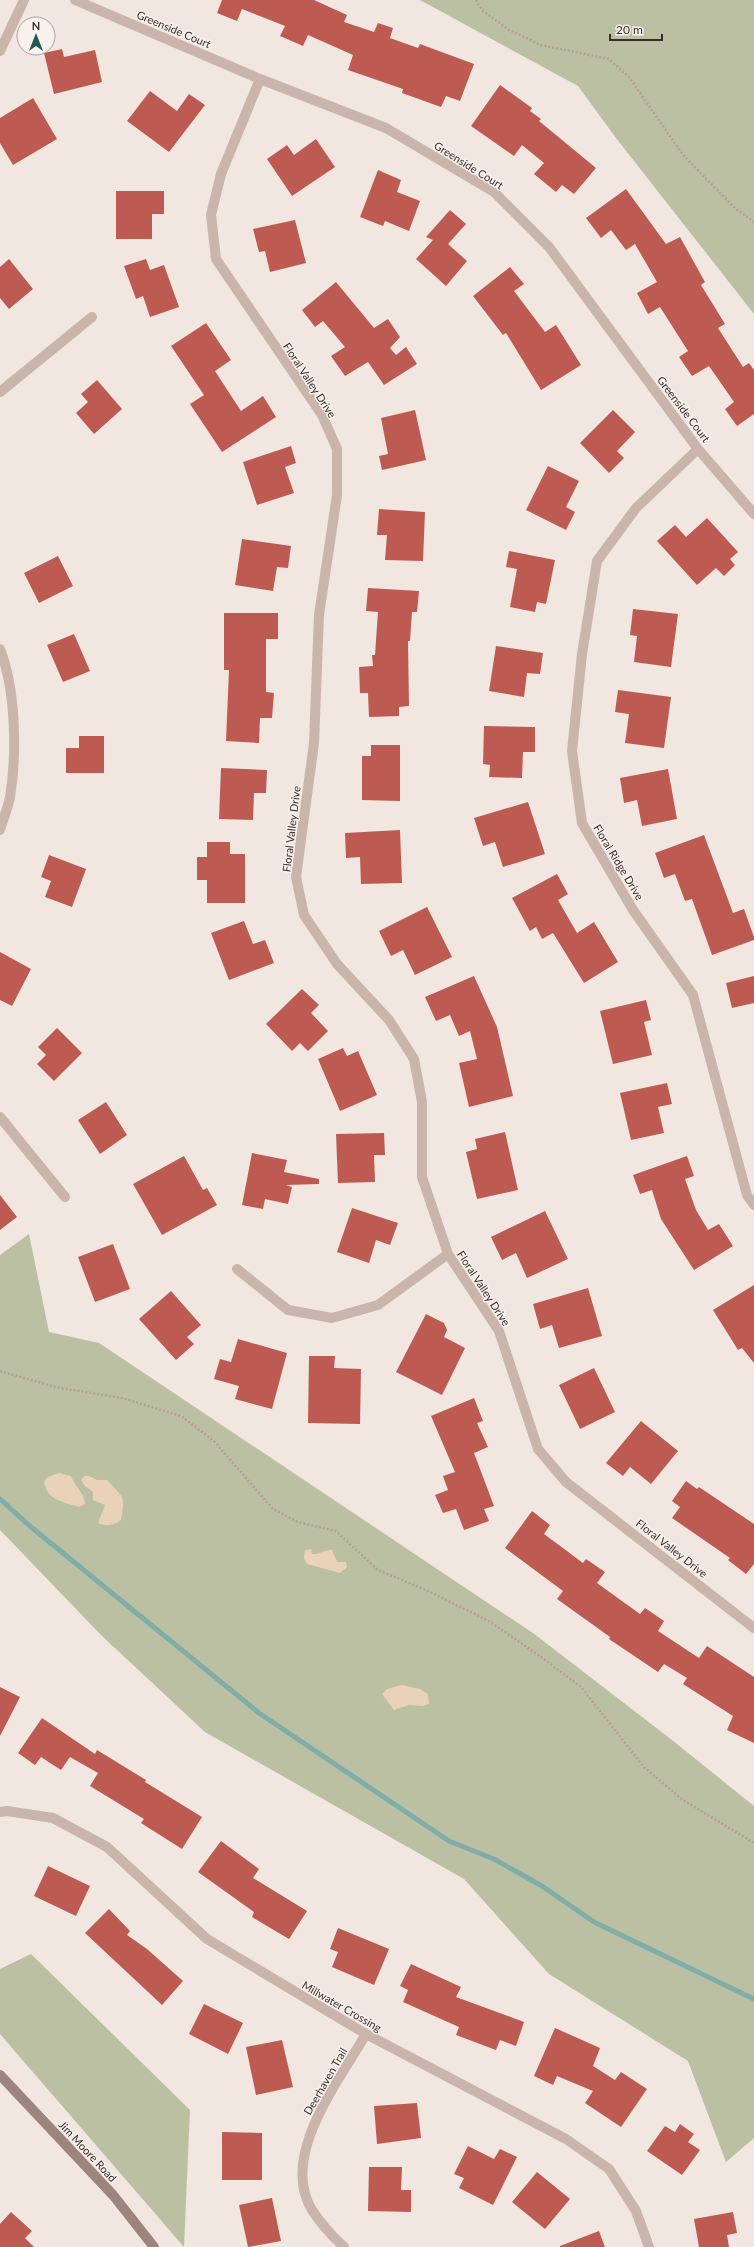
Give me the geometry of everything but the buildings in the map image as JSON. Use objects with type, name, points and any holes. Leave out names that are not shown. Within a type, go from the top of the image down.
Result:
[{"type":"street","points":[[0,51],[24,0]]},
{"type":"street","name":"Greenside Court","points":[[75,0],[260,79],[386,128],[494,192],[549,247],[698,449],[754,514]]},
{"type":"street","name":"Floral Valley Drive","points":[[260,79],[221,174],[211,215],[216,259],[322,415],[337,449],[337,495],[319,615],[314,743],[296,877],[304,915],[337,964],[389,1020],[414,1059],[422,1102],[422,1177],[448,1254],[499,1331],[538,1449],[566,1482],[754,1628]]},
{"type":"street","points":[[0,392],[92,317]]},
{"type":"street","name":"Floral Ridge Drive","points":[[698,449],[636,508],[597,561],[582,654],[572,751],[582,823],[633,910],[693,995],[747,1195],[754,1206]]},
{"type":"street","points":[[0,649],[6,663],[15,728],[10,798],[0,830]]},
{"type":"street","points":[[0,1117],[65,1197]]},
{"type":"street","points":[[237,1269],[288,1310],[332,1318],[378,1305],[448,1254]]},
{"type":"street","name":"Millwater Crossing","points":[[0,1812],[8,1811],[53,1818],[107,1847],[207,1940],[366,2034],[566,2139],[609,2169],[636,2211],[650,2247]]},
{"type":"street","name":"Deerhaven Trail","points":[[344,2247],[328,2232],[311,2209],[302,2183],[302,2157],[314,2123],[366,2034]]},
{"type":"street","name":"Jim Moore Road","points":[[0,2075],[113,2195],[154,2247]]},
{"type":"path","points":[[476,0],[482,10],[509,30],[541,45],[609,59],[629,77],[682,155],[735,208],[754,222]]},
{"type":"path","points":[[0,1371],[55,1387],[122,1398],[180,1416],[214,1441],[273,1509],[298,1522],[336,1530],[378,1570],[428,1591],[489,1621],[581,1687],[644,1767],[682,1800],[754,1843]]},
{"type":"green space","points":[[420,0],[754,0],[754,314],[616,138],[578,86]]},
{"type":"green space","points":[[29,1234],[49,1332],[99,1343],[533,1633],[672,1740],[754,1806],[754,2138],[726,2162],[688,2061],[549,1974],[464,1879],[205,1732],[102,1636],[0,1530],[0,1255]]},
{"type":"green space","points":[[31,1954],[190,2110],[184,2247],[0,2034],[0,1969]]},
{"type":"sand","points":[[59,1473],[71,1476],[83,1496],[85,1504],[79,1507],[67,1504],[56,1499],[48,1492],[44,1481],[48,1477]]},
{"type":"sand","points":[[84,1476],[89,1476],[97,1480],[107,1480],[119,1493],[123,1500],[121,1520],[110,1525],[98,1523],[105,1505],[93,1500],[93,1492],[85,1486],[81,1480]]},
{"type":"sand","points":[[311,1549],[312,1554],[332,1550],[337,1562],[346,1562],[347,1567],[340,1573],[307,1564],[304,1558],[305,1550]]},
{"type":"sand","points":[[402,1685],[420,1689],[428,1694],[429,1704],[423,1706],[409,1705],[394,1710],[382,1694],[387,1689]]},
{"type":"waterway","points":[[0,1499],[31,1527],[259,1713],[449,1841],[494,1859],[542,1886],[594,1922],[754,1999]]}]
